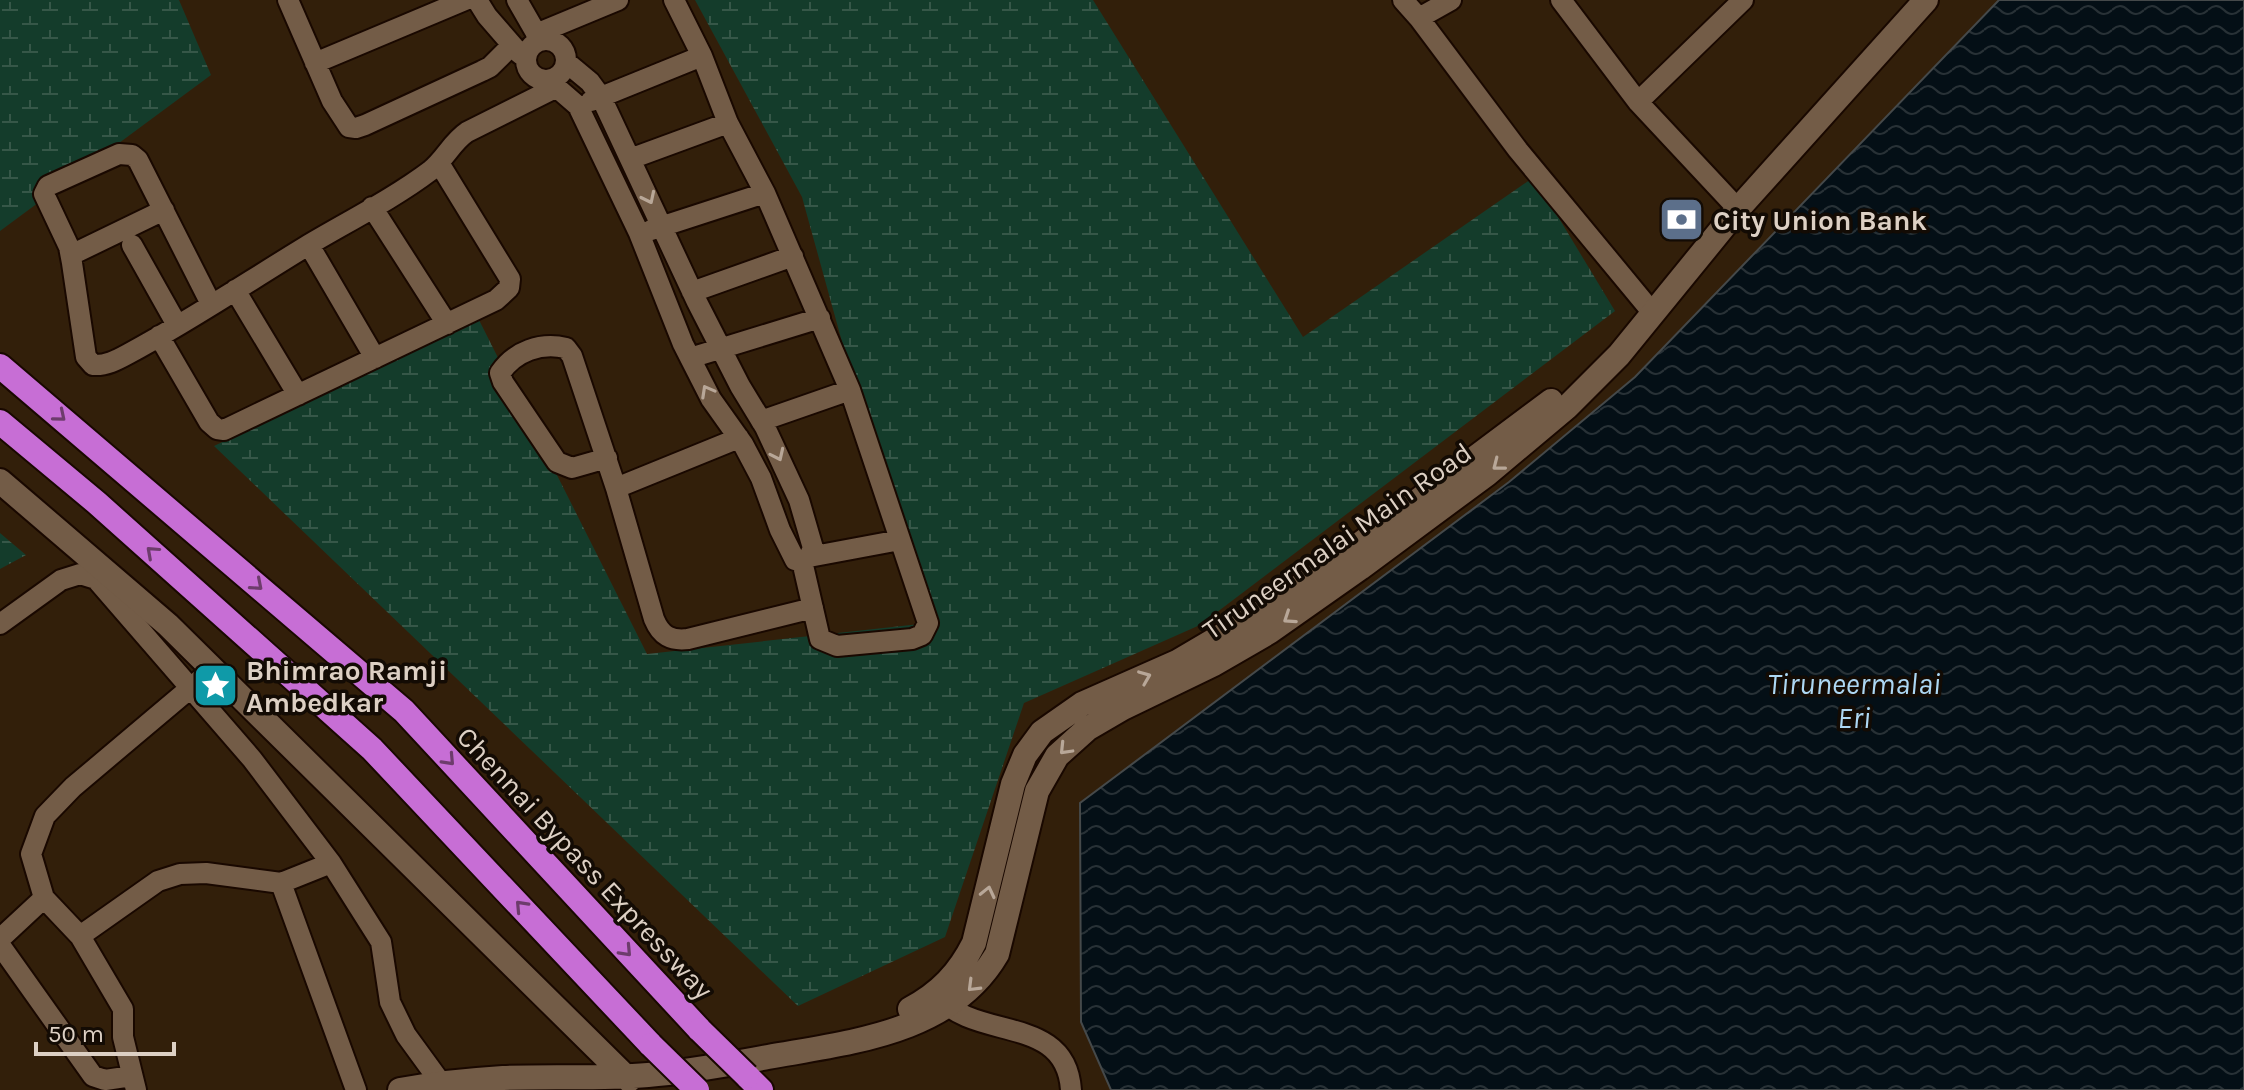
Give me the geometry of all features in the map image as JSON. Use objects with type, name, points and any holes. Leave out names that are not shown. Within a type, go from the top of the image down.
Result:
[{"type":"highway","name":"Chennai Bypass Expressway","points":[[0,366],[404,711],[700,1030],[754,1083]]},
{"type":"highway","points":[[0,422],[109,514],[372,749],[697,1090]]},
{"type":"main road","name":"Tiruneermalai Main Road","points":[[400,1090],[499,1078],[632,1083],[696,1054],[867,1025],[941,1000],[974,943],[1013,784],[1025,755],[1042,732],[1082,704],[1198,651],[1318,574],[1548,404],[1614,349],[1652,312],[1738,209],[1926,0]]},
{"type":"main road","points":[[0,481],[168,625],[632,1083]]},
{"type":"street","points":[[288,0],[342,119],[349,127],[356,128],[530,48],[538,37],[618,0]]},
{"type":"street","points":[[315,63],[465,0]]},
{"type":"street","points":[[477,0],[535,77],[552,84],[578,106],[639,233],[690,358],[711,399],[739,438],[761,478],[795,560],[900,540]]},
{"type":"street","points":[[517,0],[538,37],[559,44],[566,62],[590,82],[601,97],[692,292],[799,500],[813,548],[806,559],[820,639],[837,646],[912,639],[922,635],[928,623],[850,390],[765,193],[728,123],[702,56],[674,0]]},
{"type":"street","points":[[1403,0],[1518,150],[1652,312]]},
{"type":"street","points":[[1419,18],[1451,0]]},
{"type":"street","points":[[1561,0],[1638,102],[1738,209]]},
{"type":"street","points":[[1638,102],[1743,0]]},
{"type":"street","points":[[578,106],[702,56]]},
{"type":"street","points":[[211,304],[138,160],[132,155],[119,154],[48,186],[44,194],[71,255],[86,357],[93,365],[103,365],[159,336],[372,207],[439,163],[456,140],[467,132],[552,84],[566,62]]},
{"type":"street","points":[[630,159],[728,123]]},
{"type":"street","points":[[159,336],[209,422],[217,429],[224,430],[496,300],[509,288],[510,279],[439,163]]},
{"type":"street","points":[[639,233],[765,193]]},
{"type":"street","points":[[372,207],[447,324]]},
{"type":"street","points":[[71,255],[164,210]]},
{"type":"street","points":[[132,245],[177,325]]},
{"type":"street","points":[[309,245],[375,358]]},
{"type":"street","points":[[692,292],[793,256]]},
{"type":"street","points":[[235,290],[298,395]]},
{"type":"street","points":[[690,358],[820,318]]},
{"type":"street","points":[[607,458],[572,468],[557,462],[503,382],[500,373],[506,363],[513,357],[546,345],[566,348],[572,356],[607,458],[654,619],[658,630],[666,637],[676,641],[688,639],[813,608]]},
{"type":"street","points":[[761,421],[850,390]]},
{"type":"street","points":[[616,488],[739,438]]},
{"type":"street","points":[[0,624],[61,580],[80,574],[96,579],[252,759],[331,863],[381,942],[390,1002],[406,1035],[441,1083]]},
{"type":"street","points":[[0,945],[93,1076],[134,1083],[123,1037],[123,1009],[80,936],[44,898],[31,854],[45,816],[73,787],[213,669]]},
{"type":"street","points":[[80,936],[158,881],[180,874],[206,873],[281,883],[331,863]]},
{"type":"street","points":[[281,883],[356,1090]]},
{"type":"street","points":[[0,939],[44,898]]},
{"type":"street","points":[[941,1000],[959,1015],[1038,1038],[1062,1058],[1068,1070],[1071,1090]]},
{"type":"green space","points":[[0,0],[179,0],[211,75],[0,231]]},
{"type":"green space","points":[[695,0],[1093,0],[1303,337],[1534,177],[1615,311],[1200,625],[1024,703],[945,937],[798,1006],[214,446],[478,318],[647,654],[920,624],[802,197]]},
{"type":"green space","points":[[0,533],[26,555],[0,569]]},
{"type":"water","name":"Tiruneermalai Eri","points":[[1999,0],[2244,0],[2244,1090],[1111,1090],[1081,1022],[1080,803],[1509,482],[1635,377]]},
{"type":"place","name":"City Union Bank","points":[[1682,220]]},
{"type":"place","name":"Bhimrao Ramji Ambedkar","points":[[215,686]]}]
